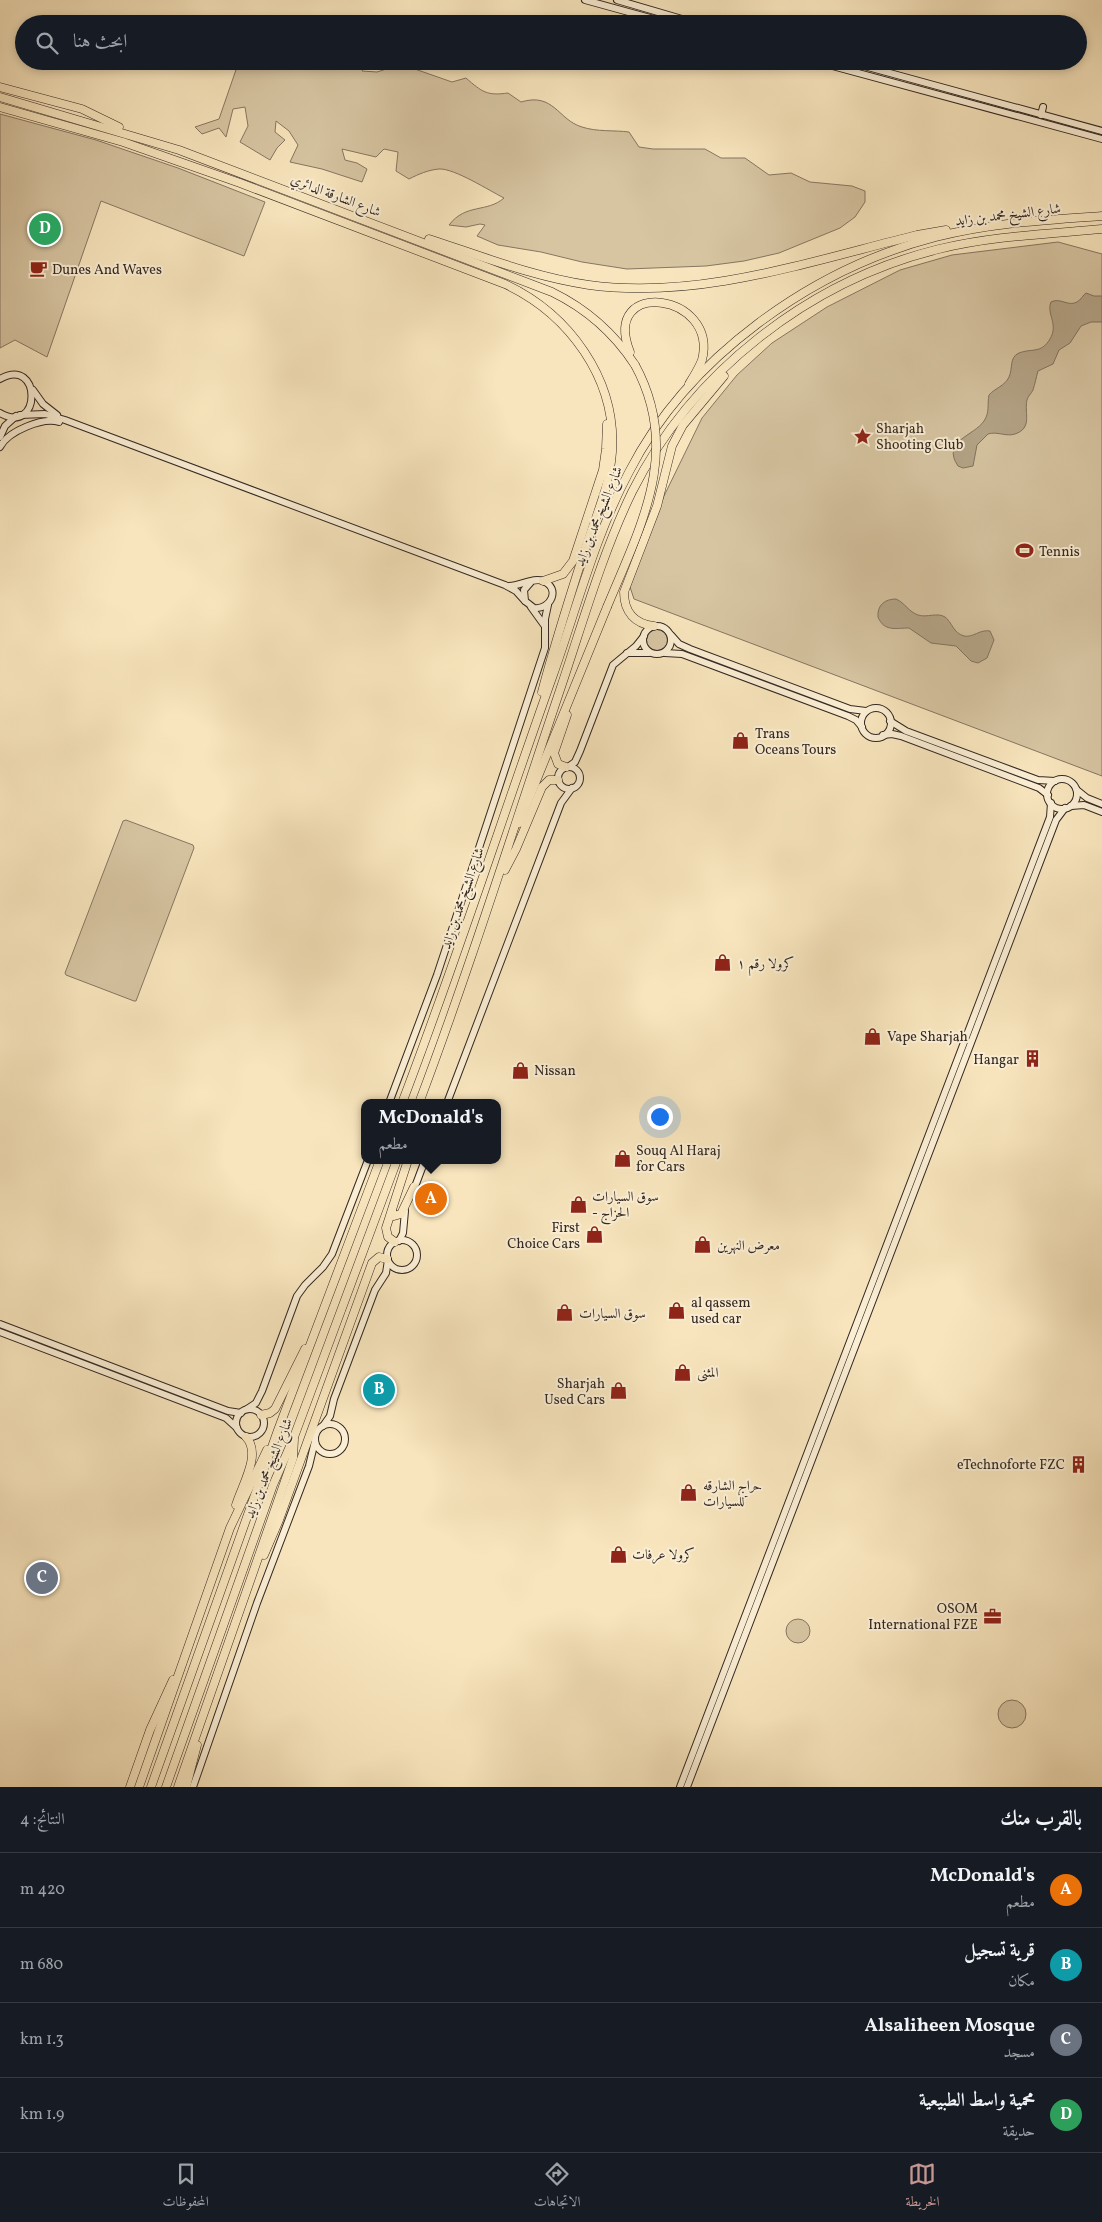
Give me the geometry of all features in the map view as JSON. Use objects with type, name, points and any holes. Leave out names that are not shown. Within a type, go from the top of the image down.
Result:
[{"type":"highway","points":[[0,87],[82,109],[127,133]]},
{"type":"highway","name":"شارع الشارقة الدائري","points":[[0,97],[127,133],[197,156],[544,288],[569,300],[606,329],[635,365]]},
{"type":"highway","name":"شارع الشارقة الدائري","points":[[0,106],[123,142],[240,182],[511,287],[542,305],[563,324],[581,345],[600,383]]},
{"type":"highway","name":"شارع الشيخ محمد بن زايد","points":[[404,1099],[443,994],[534,724],[600,538],[621,486],[647,441],[679,399],[706,369],[746,333],[775,311],[821,283],[861,263],[903,247],[938,237],[991,226],[1102,216]]},
{"type":"highway","points":[[405,235],[426,238],[526,271],[558,279],[607,287],[656,288],[722,282],[917,235],[991,226]]},
{"type":"highway","name":"شارع الشيخ محمد بن زايد","points":[[421,1099],[499,880],[598,580],[632,492],[658,447],[679,419],[715,378],[742,352],[786,318],[817,298],[867,274],[902,260],[974,242],[1102,229]]},
{"type":"highway","points":[[513,833],[527,807],[577,678],[642,522],[655,472],[657,446],[655,422],[648,393],[635,365],[623,331],[625,320],[631,312],[644,303],[656,302],[672,305],[687,314],[698,327],[702,339],[703,352],[698,370],[679,399]]},
{"type":"highway","points":[[654,626],[640,623],[629,613],[624,600],[626,585],[657,506],[668,457],[677,436],[699,405],[742,352]]},
{"type":"highway","points":[[543,581],[559,577],[571,565],[600,480],[607,438],[606,417],[600,383]]},
{"type":"highway","points":[[534,724],[549,664],[609,474],[612,428],[608,405],[600,383]]},
{"type":"highway","points":[[567,767],[558,764],[554,753],[575,693],[577,678]]},
{"type":"highway","points":[[499,880],[516,850],[542,787],[549,780],[558,782]]},
{"type":"highway","points":[[424,1099],[430,1075]]},
{"type":"highway","name":"شارع الشيخ محمد بن زايد","points":[[151,1787],[278,1430],[378,1164]]},
{"type":"highway","name":"شارع الشيخ محمد بن زايد","points":[[166,1787],[248,1552],[273,1485],[294,1437],[396,1164]]},
{"type":"highway","points":[[397,1241],[388,1237],[386,1232],[407,1164]]},
{"type":"highway","points":[[392,1211],[394,1216],[401,1214],[414,1187]]},
{"type":"highway","points":[[252,1577],[279,1520],[372,1263],[377,1258],[388,1259]]},
{"type":"highway","points":[[261,1414],[270,1413],[276,1407],[298,1360],[311,1342]]},
{"type":"highway","points":[[230,1528],[258,1467],[278,1430]]},
{"type":"highway","points":[[139,1787],[253,1458],[253,1448],[246,1437]]},
{"type":"highway","points":[[178,1787],[293,1458],[294,1437]]},
{"type":"highway","points":[[130,1787],[153,1722],[181,1665]]},
{"type":"highway","points":[[186,1787],[205,1712]]},
{"type":"street","points":[[585,0],[639,15]]},
{"type":"street","points":[[617,0],[668,15]]},
{"type":"street","points":[[847,70],[1102,139]]},
{"type":"street","points":[[879,70],[1102,131]]},
{"type":"street","points":[[1038,114],[1040,107]]},
{"type":"street","points":[[0,379],[7,376],[18,376],[27,381],[46,407],[64,420]]},
{"type":"street","points":[[0,437],[5,426],[31,404],[32,389]]},
{"type":"street","points":[[0,413],[18,416],[45,414],[74,423],[505,585],[531,607],[545,628]]},
{"type":"street","points":[[0,447],[10,435],[40,422],[50,420],[74,423]]},
{"type":"street","points":[[391,1099],[426,1005],[508,764],[545,648],[545,616],[552,598],[552,591],[549,585],[543,581],[515,586],[505,585]]},
{"type":"street","points":[[525,601],[524,590],[531,582]]},
{"type":"street","points":[[531,607],[542,608],[548,605]]},
{"type":"street","points":[[448,1099],[561,803],[562,793],[558,782],[559,772],[575,762],[611,669],[616,661],[654,626],[663,627],[679,644],[690,649],[850,709],[866,711],[879,708],[886,713],[890,720],[906,731],[1038,780],[1055,781],[1062,779],[1070,781],[1087,798],[1102,804]]},
{"type":"street","points":[[665,653],[672,643],[671,635]]},
{"type":"street","points":[[644,636],[644,645],[649,653]]},
{"type":"street","points":[[626,653],[682,654],[848,716],[856,720],[870,736],[892,734],[901,736],[1039,788],[1048,795]]},
{"type":"street","points":[[862,727],[862,718],[866,711]]},
{"type":"street","points":[[883,736],[890,728],[890,720]]},
{"type":"street","points":[[561,803],[580,781],[580,750]]},
{"type":"street","points":[[567,767],[574,768],[579,774]]},
{"type":"street","points":[[687,1787],[1050,817],[1048,795],[1050,786],[1055,781]]},
{"type":"street","points":[[558,782],[565,788],[572,788]]},
{"type":"street","points":[[680,1787],[1056,820],[1076,799],[1077,790]]},
{"type":"street","points":[[1050,803],[1056,807],[1084,805],[1102,812]]},
{"type":"street","points":[[0,1332],[226,1418],[246,1437],[255,1436],[261,1431],[264,1423],[258,1404],[261,1392],[298,1296],[332,1254],[366,1164]]},
{"type":"street","points":[[193,1787],[257,1603],[308,1466],[317,1432],[323,1426],[332,1410],[334,1399],[375,1290],[388,1269],[388,1251],[397,1241],[403,1224],[403,1216],[423,1164]]},
{"type":"street","points":[[384,1276],[411,1266],[416,1260],[416,1252],[403,1224]]},
{"type":"street","points":[[397,1241],[406,1241],[412,1245]]},
{"type":"street","points":[[388,1259],[393,1267],[400,1270]]},
{"type":"street","points":[[0,1324],[228,1411],[261,1414]]},
{"type":"street","points":[[237,1428],[236,1421],[244,1411],[254,1404],[261,1392]]},
{"type":"street","points":[[167,1395],[181,1396],[183,1393]]},
{"type":"street","points":[[308,1466],[317,1458],[337,1452],[344,1445],[344,1434],[337,1426],[332,1410]]},
{"type":"street","points":[[323,1426],[337,1426]]},
{"type":"street","points":[[315,1441],[319,1450],[328,1454]]},
{"type":"shaded area","points":[[236,70],[363,70],[377,72],[383,70],[418,70],[452,82],[466,78],[485,92],[495,94],[508,93],[521,102],[541,101],[555,108],[574,124],[582,127],[629,132],[639,147],[653,149],[705,149],[721,158],[745,158],[769,175],[791,173],[810,182],[852,186],[865,191],[865,202],[855,217],[840,228],[779,253],[744,261],[706,266],[627,269],[498,245],[477,236],[485,225],[480,224],[466,227],[449,225],[462,214],[497,203],[504,198],[454,172],[439,169],[424,172],[409,179],[396,171],[398,152],[384,149],[376,157],[342,149],[345,160],[357,163],[367,169],[362,182],[322,169],[290,162],[298,145],[289,131],[276,121],[275,132],[285,140],[277,148],[270,160],[240,142],[248,126],[245,107],[233,109],[226,137],[219,128],[202,134],[195,127],[219,119]]},
{"type":"shaded area","points":[[0,114],[96,140],[178,168],[265,202],[244,256],[101,201],[47,357],[15,340],[0,348]]},
{"type":"shaded area","points":[[1058,242],[1102,254],[1102,776],[634,599],[630,587],[664,496],[702,418],[737,375],[772,343],[827,307],[900,270],[952,255]]},
{"type":"shaded area","points":[[1086,293],[1102,296],[1102,322],[1091,322],[1081,326],[1070,343],[1059,350],[1053,364],[1038,371],[1033,390],[1027,400],[1027,420],[1024,428],[1012,435],[988,434],[977,445],[973,466],[963,468],[958,466],[953,451],[956,445],[986,418],[989,395],[1007,380],[1014,357],[1019,353],[1040,349],[1050,339],[1053,329],[1050,311],[1051,302],[1074,303]]},
{"type":"shaded area","points":[[896,599],[918,615],[939,615],[945,617],[960,635],[970,636],[983,631],[990,631],[994,640],[987,658],[978,663],[971,661],[956,646],[931,643],[909,628],[887,627],[878,617],[879,609],[888,600]]},
{"type":"shaded area","points":[[657,627],[662,628],[668,634],[668,644],[662,650],[657,651],[652,650],[646,644],[645,639],[646,634],[652,628]]},
{"type":"shaded area","points":[[126,820],[193,845],[194,848],[136,1001],[65,973],[123,821]]},
{"type":"shaded area","points":[[798,1619],[803,1620],[809,1626],[809,1636],[803,1642],[798,1643],[793,1642],[787,1636],[786,1631],[787,1626],[793,1620]]},
{"type":"shaded area","points":[[1012,1700],[1022,1704],[1026,1714],[1022,1724],[1012,1728],[1002,1724],[998,1714],[1002,1704]]},
{"type":"place","name":"محمية واسط الطبيعية","points":[[45,229]]},
{"type":"place","name":"Dunes And Waves","points":[[38,269]]},
{"type":"place","name":"Sharjah Shooting Club","points":[[862,436]]},
{"type":"place","name":"Tennis","points":[[1025,551]]},
{"type":"place","name":"Trans Oceans Tours","points":[[741,741]]},
{"type":"place","name":"كرولا رقم ١","points":[[723,963]]},
{"type":"place","name":"Vape Sharjah","points":[[873,1036]]},
{"type":"place","name":"Hangar","points":[[1033,1059]]},
{"type":"place","name":"Nissan","points":[[520,1070]]},
{"type":"place","name":"Souq Al Haraj for Cars","points":[[622,1158]]},
{"type":"place","name":"McDonald's","points":[[431,1199]]},
{"type":"place","name":"سوق السيارات - الحزاج","points":[[578,1204]]},
{"type":"place","name":"First Choice Cars","points":[[594,1235]]},
{"type":"place","name":"معرض النهرين","points":[[703,1245]]},
{"type":"place","name":"al qassem used car","points":[[677,1310]]},
{"type":"place","name":"سوق السيارات","points":[[565,1313]]},
{"type":"place","name":"المثنى","points":[[683,1372]]},
{"type":"place","name":"قرية تسجيل","points":[[379,1390]]},
{"type":"place","name":"Sharjah Used Cars","points":[[619,1391]]},
{"type":"place","name":"eTechnoforte FZC","points":[[1079,1464]]},
{"type":"place","name":"حراج الشارقه للسيارات","points":[[689,1493]]},
{"type":"place","name":"كرولا عرفات","points":[[618,1554]]},
{"type":"place","name":"Alsaliheen Mosque","points":[[42,1578]]},
{"type":"place","name":"OSOM International FZE","points":[[992,1616]]}]
